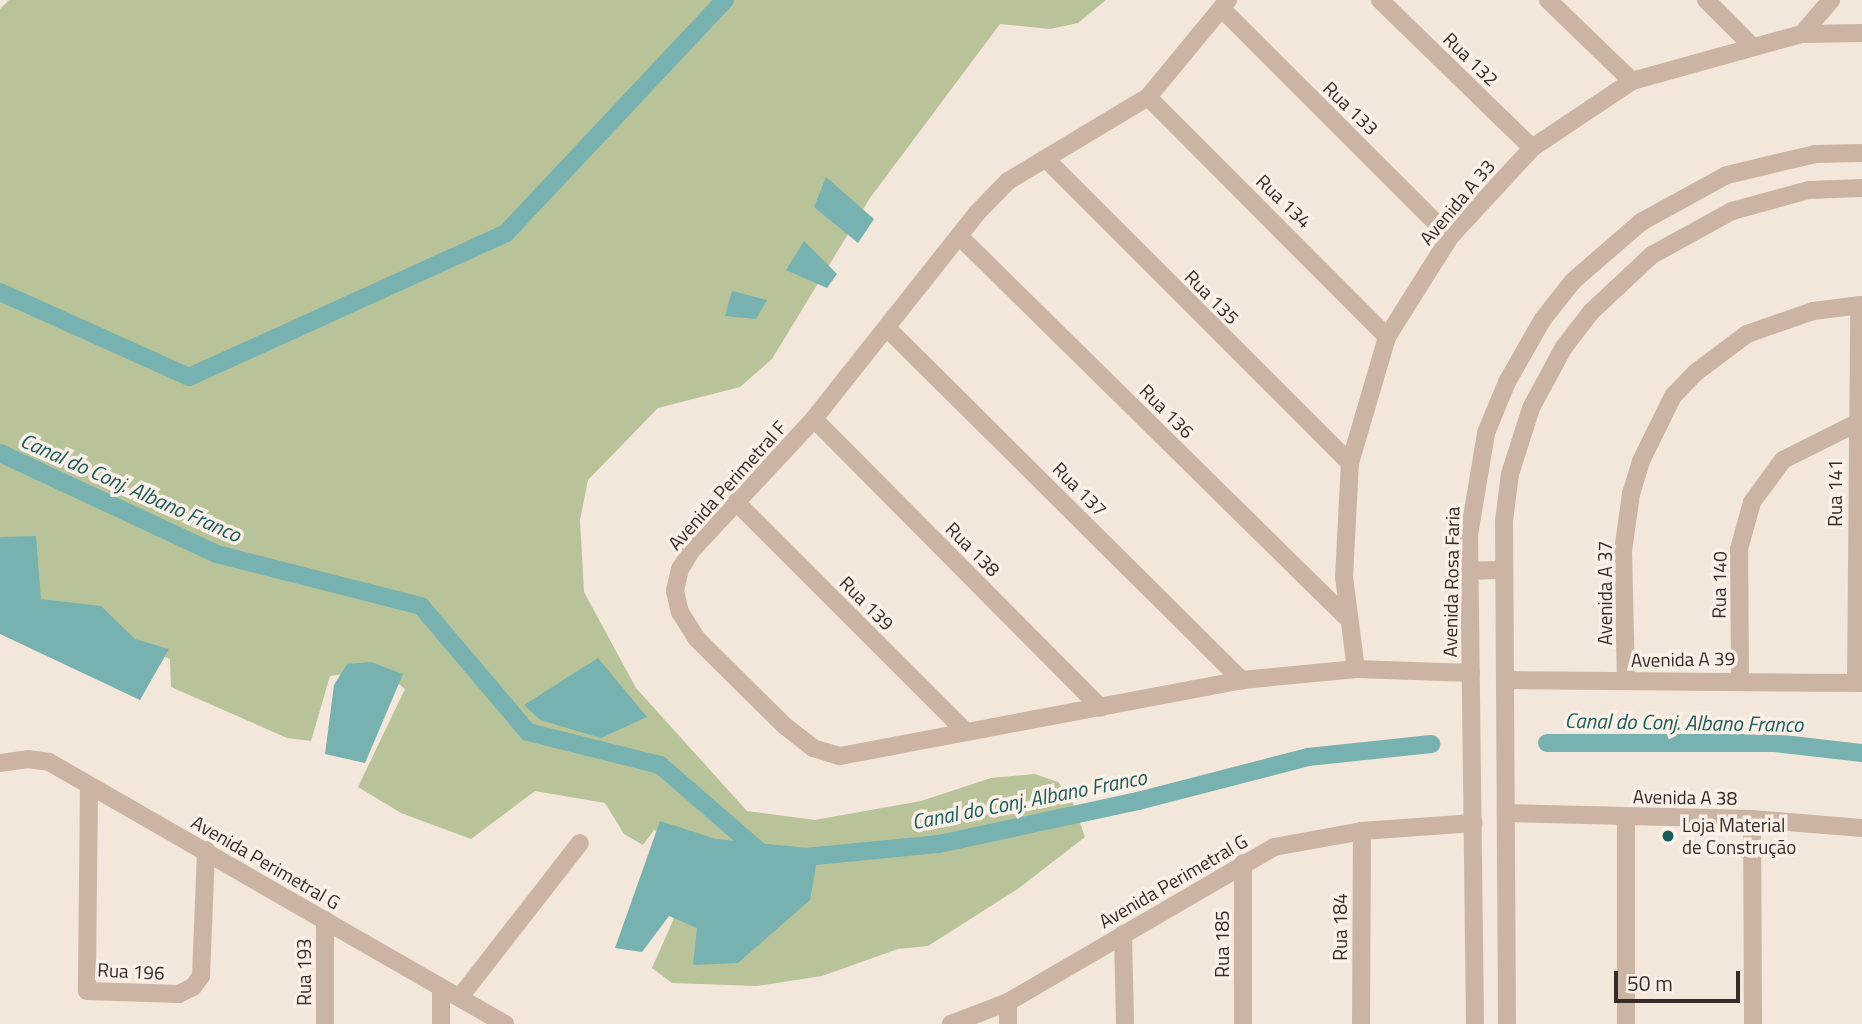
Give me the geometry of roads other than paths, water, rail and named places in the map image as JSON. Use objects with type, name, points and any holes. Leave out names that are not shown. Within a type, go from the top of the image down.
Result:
[{"type":"street","name":"Rua 132","points":[[1380,0],[1532,148]]},
{"type":"street","points":[[1548,0],[1632,81]]},
{"type":"street","points":[[1706,0],[1751,45]]},
{"type":"street","points":[[1802,34],[1831,0]]},
{"type":"street","name":"Avenida Perimetral F","points":[[1225,4],[1148,97],[1008,181],[959,236],[888,329],[814,419],[680,569],[675,591],[680,612],[696,638],[813,748],[840,756],[1242,680],[1356,669],[1471,673]]},
{"type":"street","name":"Rua 133","points":[[1225,4],[1450,237]]},
{"type":"street","name":"Avenida A 33","points":[[1356,669],[1346,617],[1350,463],[1387,337],[1450,237],[1532,148],[1632,81],[1751,45],[1802,34],[1862,33]]},
{"type":"street","name":"Rua 134","points":[[1148,97],[1387,337]]},
{"type":"street","name":"Avenida Rosa Faria","points":[[1475,1024],[1475,824],[1469,571],[1476,474],[1486,433],[1507,383],[1537,330],[1573,282],[1641,222],[1727,175],[1815,154],[1862,153]]},
{"type":"street","name":"Rua 135","points":[[1046,159],[1350,463]]},
{"type":"street","points":[[1507,1024],[1503,570],[1510,474],[1520,437],[1548,374],[1591,312],[1652,255],[1732,211],[1809,190],[1862,188]]},
{"type":"street","name":"Rua 136","points":[[959,236],[1346,617]]},
{"type":"street","name":"Rua 141","points":[[1859,682],[1857,424],[1860,305]]},
{"type":"street","name":"Avenida A 37","points":[[1626,681],[1623,551],[1631,494],[1641,461],[1673,396],[1695,373],[1747,334],[1800,315],[1860,305]]},
{"type":"street","name":"Rua 137","points":[[888,329],[1242,680]]},
{"type":"street","name":"Rua 138","points":[[814,419],[1101,708]]},
{"type":"street","name":"Rua 140","points":[[1740,679],[1739,549],[1752,502],[1783,460],[1857,424]]},
{"type":"street","name":"Rua 139","points":[[738,504],[966,732]]},
{"type":"street","points":[[1469,571],[1503,570]]},
{"type":"street","name":"Avenida A 39","points":[[1504,680],[1740,679],[1859,682]]},
{"type":"street","name":"Avenida Perimetral G","points":[[0,763],[28,759],[49,762],[505,1024]]},
{"type":"street","name":"Rua 196","points":[[89,786],[87,991],[179,994],[193,987],[201,976],[206,850]]},
{"type":"street","name":"Avenida A 38","points":[[1507,813],[1752,819],[1862,828]]},
{"type":"street","points":[[1626,817],[1626,1024]]},
{"type":"street","points":[[1752,819],[1753,1024]]},
{"type":"street","name":"Avenida Perimetral G","points":[[951,1024],[1008,1002],[1274,847],[1362,831],[1475,824]]},
{"type":"street","name":"Rua 184","points":[[1361,1024],[1362,831]]},
{"type":"street","points":[[460,996],[580,843]]},
{"type":"street","name":"Rua 185","points":[[1243,863],[1243,1024]]},
{"type":"street","name":"Rua 193","points":[[325,920],[325,1024]]},
{"type":"street","points":[[1123,933],[1125,1024]]},
{"type":"street","points":[[441,988],[441,1024]]},
{"type":"street","points":[[1008,1002],[1009,1024]]},
{"type":"water","points":[[826,177],[874,219],[858,243],[814,207]]},
{"type":"water","points":[[804,241],[837,274],[827,288],[786,270]]},
{"type":"water","points":[[732,291],[767,300],[756,319],[725,316]]},
{"type":"water","points":[[36,536],[41,599],[101,606],[135,639],[169,649],[140,700],[0,634],[0,537]]},
{"type":"water","points":[[598,658],[647,717],[601,738],[540,720],[524,705]]},
{"type":"water","points":[[371,662],[403,674],[365,763],[325,754],[334,685],[347,664]]},
{"type":"water","points":[[660,821],[716,839],[819,849],[810,900],[738,963],[693,965],[697,928],[669,916],[642,952],[615,948]]},
{"type":"waterway","points":[[0,292],[189,377],[506,233],[725,0]]},
{"type":"waterway","name":"Canal do Conj. Albano Franco","points":[[0,453],[217,554],[421,606],[528,732],[660,765],[765,856]]},
{"type":"waterway","name":"Canal do Conj. Albano Franco","points":[[1547,743],[1775,743],[1862,753]]},
{"type":"waterway","name":"Canal do Conj. Albano Franco","points":[[795,858],[939,844],[1138,801],[1308,757],[1431,744]]},
{"type":"place","name":"Loja Material de Construção","points":[[1668,836]]}]
